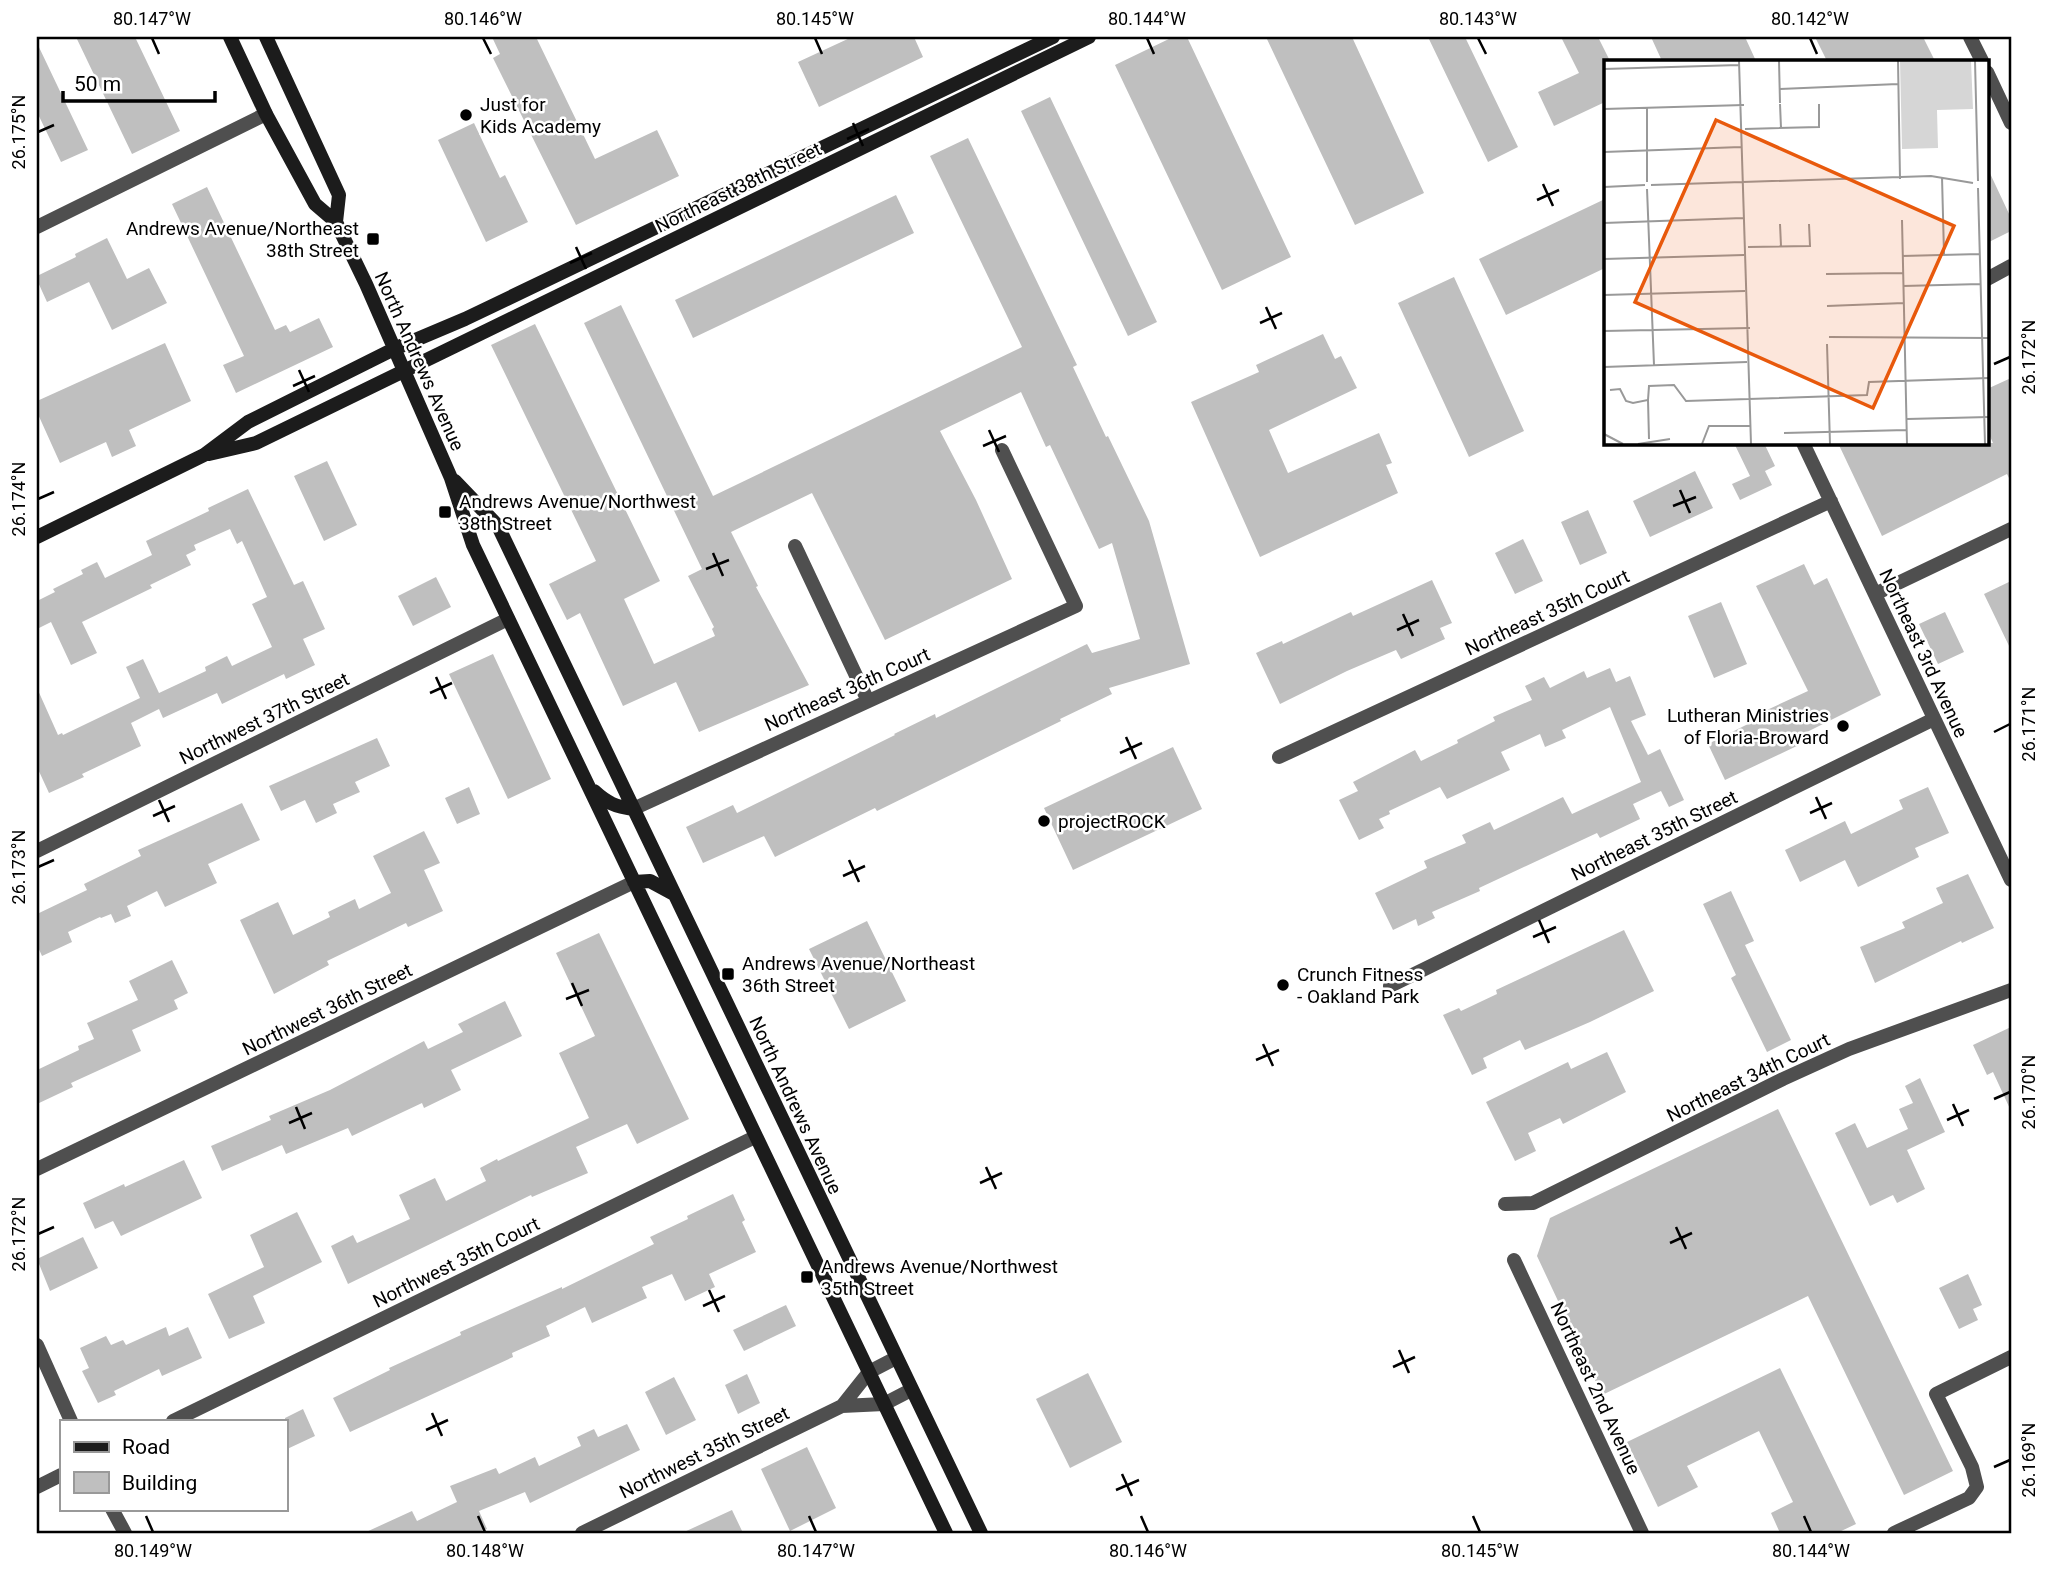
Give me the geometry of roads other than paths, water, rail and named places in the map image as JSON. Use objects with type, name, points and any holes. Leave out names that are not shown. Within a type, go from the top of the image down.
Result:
[{"type":"main road","name":"North Andrews Avenue","points":[[230,37],[266,114],[315,204],[336,222],[452,478],[473,545],[946,1533]]},
{"type":"main road","name":"North Andrews Avenue","points":[[266,37],[339,195],[336,222]]},
{"type":"main road","name":"Northeast 38th Street","points":[[204,455],[248,422],[394,349],[465,319],[1052,37]]},
{"type":"main road","name":"Northeast 38th Street","points":[[204,455],[256,443],[1089,37]]},
{"type":"main road","points":[[37,537],[204,455]]},
{"type":"main road","name":"North Andrews Avenue","points":[[452,478],[498,526],[981,1533]]},
{"type":"main road","points":[[587,786],[607,803],[618,808],[633,809]]},
{"type":"main road","points":[[634,882],[650,881],[675,895]]},
{"type":"street","points":[[1970,37],[1982,60]]},
{"type":"street","points":[[1988,74],[2011,123]]},
{"type":"street","points":[[37,227],[266,114]]},
{"type":"street","points":[[1988,278],[2011,266]]},
{"type":"street","name":"Northeast 3rd Avenue","points":[[1803,444],[2011,880]]},
{"type":"street","name":"Northeast 36th Court","points":[[633,809],[1076,606],[1002,450]]},
{"type":"street","name":"Northeast 35th Court","points":[[1279,757],[1831,501]]},
{"type":"street","points":[[1875,594],[2011,529]]},
{"type":"street","points":[[795,546],[867,701]]},
{"type":"street","name":"Northwest 37th Street","points":[[37,851],[508,619]]},
{"type":"street","name":"Northeast 35th Street","points":[[1390,986],[1934,719]]},
{"type":"street","name":"Northwest 36th Street","points":[[37,1169],[634,882]]},
{"type":"street","name":"Northeast 34th Court","points":[[1505,1204],[1533,1203],[1849,1049],[2011,990]]},
{"type":"street","name":"Northwest 35th Court","points":[[175,1420],[755,1137]]},
{"type":"street","name":"Northeast 2nd Avenue","points":[[1514,1260],[1642,1533]]},
{"type":"street","points":[[37,1345],[71,1420]]},
{"type":"street","points":[[1894,1533],[1969,1498],[1977,1487],[1972,1467],[1936,1394],[2011,1357]]},
{"type":"street","name":"Northwest 35th Street","points":[[842,1406],[869,1373],[896,1358]]},
{"type":"street","name":"Northwest 35th Street","points":[[582,1533],[842,1406],[884,1404],[911,1390]]},
{"type":"street","points":[[37,1487],[60,1476]]},
{"type":"street","points":[[114,1510],[125,1533]]},
{"type":"place","name":"Just for Kids Academy","points":[[466,115]]},
{"type":"place","name":"Andrews Avenue/Northeast 38th Street","points":[[373,239]]},
{"type":"place","name":"Andrews Avenue/Northwest 38th Street","points":[[445,512]]},
{"type":"place","name":"Lutheran Ministries of Floria-Broward","points":[[1843,726]]},
{"type":"place","name":"projectROCK","points":[[1044,821]]},
{"type":"place","name":"Andrews Avenue/Northeast 36th Street","points":[[728,974]]},
{"type":"place","name":"Crunch Fitness - Oakland Park","points":[[1283,985]]},
{"type":"place","name":"Andrews Avenue/Northwest 35th Street","points":[[807,1277]]}]
